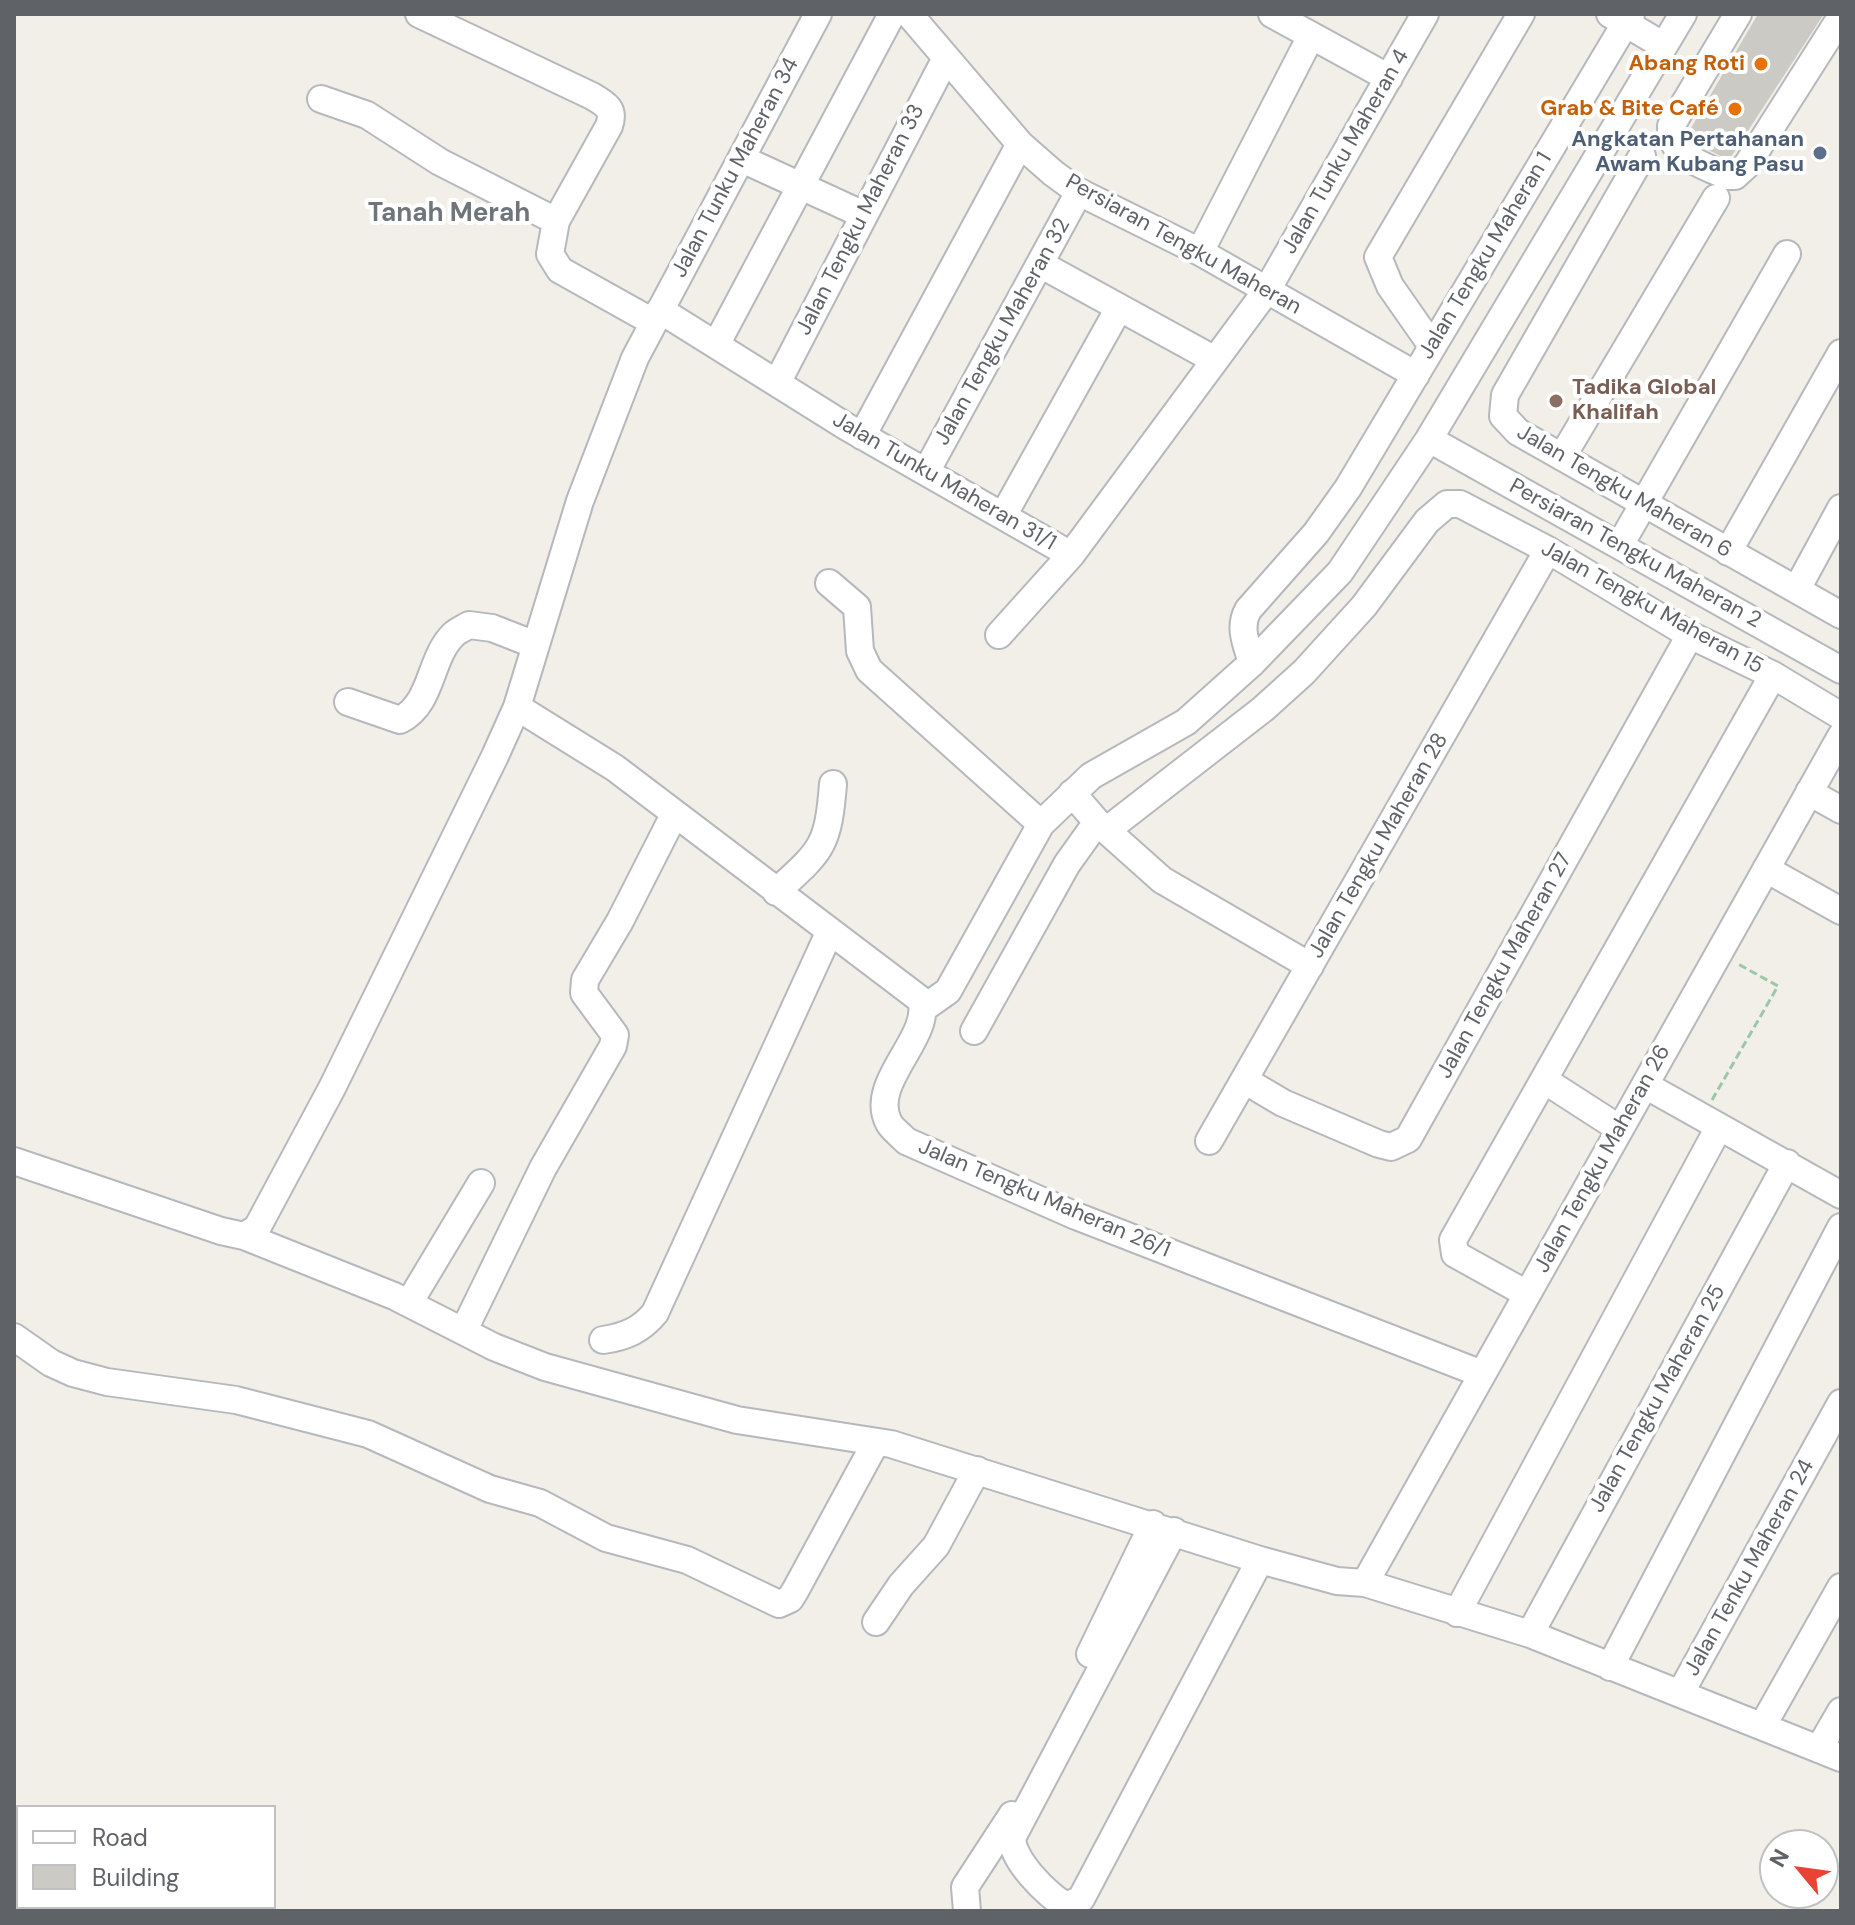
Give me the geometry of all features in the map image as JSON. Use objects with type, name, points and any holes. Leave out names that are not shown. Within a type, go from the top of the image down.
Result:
[{"type":"street","points":[[321,99],[367,115],[440,162],[556,221],[609,126],[613,116],[610,108],[592,96],[419,14]]},
{"type":"street","name":"Jalan Tunku Maheran 34","points":[[244,1236],[257,1228],[332,1088],[517,707],[533,644],[580,501],[635,358],[818,14]]},
{"type":"street","points":[[716,345],[892,14]]},
{"type":"street","name":"Persiaran Tengku Maheran","points":[[909,14],[1020,144],[1079,192],[1200,252],[1416,375]]},
{"type":"street","points":[[1272,14],[1389,78]]},
{"type":"street","name":"Jalan Tunku Maheran 4","points":[[1267,290],[1425,14]]},
{"type":"street","points":[[1432,346],[1390,286],[1378,257],[1521,14]]},
{"type":"street","points":[[517,707],[615,768],[913,992],[924,1008],[948,991],[1041,824],[1072,793],[1118,758],[1186,722],[1252,663],[1340,572],[1429,439],[1683,14]]},
{"type":"street","points":[[1738,14],[1671,126],[1670,137],[1677,151],[1726,176],[1735,176],[1747,165],[1841,17]]},
{"type":"street","points":[[1622,17],[1664,46]]},
{"type":"street","name":"Jalan Tengku Maheran 1","points":[[1252,663],[1242,623],[1248,610],[1316,533],[1348,488],[1622,17]]},
{"type":"street","points":[[1200,252],[1311,36]]},
{"type":"street","name":"Jalan Tengku Maheran 33","points":[[777,383],[946,58]]},
{"type":"street","points":[[1632,101],[1671,126]]},
{"type":"street","points":[[862,436],[1020,144]]},
{"type":"street","name":"Jalan Tengku Maheran 6","points":[[1642,156],[1550,313],[1502,406],[1508,425],[1841,615]]},
{"type":"street","points":[[742,159],[864,215]]},
{"type":"street","name":"Jalan Tengku Maheran 32","points":[[926,472],[1079,192]]},
{"type":"street","points":[[1562,457],[1716,198]]},
{"type":"street","name":"Jalan Tunku Maheran 31/1","points":[[556,221],[550,254],[560,270],[716,345],[862,436],[1071,555],[1267,290]]},
{"type":"street","points":[[1620,545],[1787,254]]},
{"type":"street","points":[[1040,264],[1215,360]]},
{"type":"street","points":[[1003,516],[1119,308]]},
{"type":"street","points":[[1728,552],[1841,353]]},
{"type":"street","name":"Persiaran Tengku Maheran 2","points":[[1429,439],[1841,670]]},
{"type":"street","name":"Jalan Tengku Maheran 15","points":[[1102,826],[1244,725],[1304,672],[1364,606],[1433,515],[1447,504],[1460,504],[1548,550],[1690,635],[1773,675],[1841,716]]},
{"type":"street","points":[[1797,589],[1834,537],[1841,508]]},
{"type":"street","name":"Jalan Tengku Maheran 28","points":[[1209,1141],[1548,550]]},
{"type":"street","points":[[999,635],[1071,555]]},
{"type":"street","points":[[829,583],[857,607],[860,651],[869,670],[1041,824]]},
{"type":"street","points":[[348,702],[400,720],[409,716],[419,703],[452,635],[469,625],[492,628],[533,644]]},
{"type":"street","name":"Jalan Tengku Maheran 27","points":[[1244,1080],[1283,1103],[1379,1144],[1391,1147],[1408,1139],[1690,635]]},
{"type":"street","points":[[1527,1294],[1455,1254],[1451,1247],[1773,675]]},
{"type":"street","name":"Jalan Tengku Maheran 26","points":[[1365,1583],[1841,736]]},
{"type":"street","points":[[776,892],[810,862],[827,838],[833,784]]},
{"type":"street","points":[[1809,792],[1841,810]]},
{"type":"street","points":[[1072,793],[1102,826],[1162,880],[1310,966]]},
{"type":"street","points":[[464,1330],[543,1168],[613,1046],[615,1035],[584,993],[585,980],[620,921],[674,815]]},
{"type":"street","points":[[974,1031],[1067,864],[1102,826]]},
{"type":"street","points":[[1766,869],[1841,911]]},
{"type":"street","points":[[603,1340],[630,1334],[644,1326],[668,1289],[830,931]]},
{"type":"street","name":"Jalan Tengku Maheran 26/1","points":[[924,1008],[884,1101],[889,1122],[906,1141],[1076,1216],[1482,1374]]},
{"type":"street","points":[[1544,1080],[1620,1129]]},
{"type":"street","points":[[1645,1085],[1714,1116],[1841,1195]]},
{"type":"street","points":[[1457,1613],[1714,1116]]},
{"type":"street","points":[[14,1161],[244,1236],[409,1303],[521,1359],[737,1420],[876,1442],[977,1470],[1260,1560],[1337,1581],[1365,1583],[1530,1634],[1830,1752],[1841,1711]]},
{"type":"street","name":"Jalan Tengku Maheran 25","points":[[1530,1634],[1787,1163]]},
{"type":"street","points":[[409,1303],[481,1183]]},
{"type":"street","points":[[1610,1667],[1841,1227]]},
{"type":"street","points":[[14,1337],[51,1363],[73,1373],[107,1382],[236,1400],[368,1434],[490,1489],[540,1503],[606,1538],[668,1552],[779,1604],[790,1599],[876,1442]]},
{"type":"street","name":"Jalan Tenku Maheran 24","points":[[1681,1692],[1837,1419]]},
{"type":"street","points":[[876,1622],[901,1585],[936,1546],[977,1470]]},
{"type":"street","points":[[1164,1528],[1013,1836],[1011,1844],[1016,1858],[1067,1906],[1081,1899],[1260,1560]]},
{"type":"street","points":[[967,1911],[965,1887],[1017,1808],[1164,1528]]},
{"type":"street","points":[[1763,1725],[1841,1587]]},
{"type":"path","points":[[1714,1116],[1778,986],[1719,954]]},
{"type":"building","points":[[1758,14],[1824,14],[1729,160],[1698,145],[1688,133]]},
{"type":"place","name":"Abang Roti","points":[[1761,64]]},
{"type":"place","name":"Grab & Bite Café","points":[[1735,109]]},
{"type":"place","name":"Angkatan Pertahanan Awam Kubang Pasu","points":[[1820,153]]},
{"type":"place","name":"Tadika Global Khalifah","points":[[1556,401]]},
{"type":"district","name":"Tanah Merah","points":[[449,214]]}]
